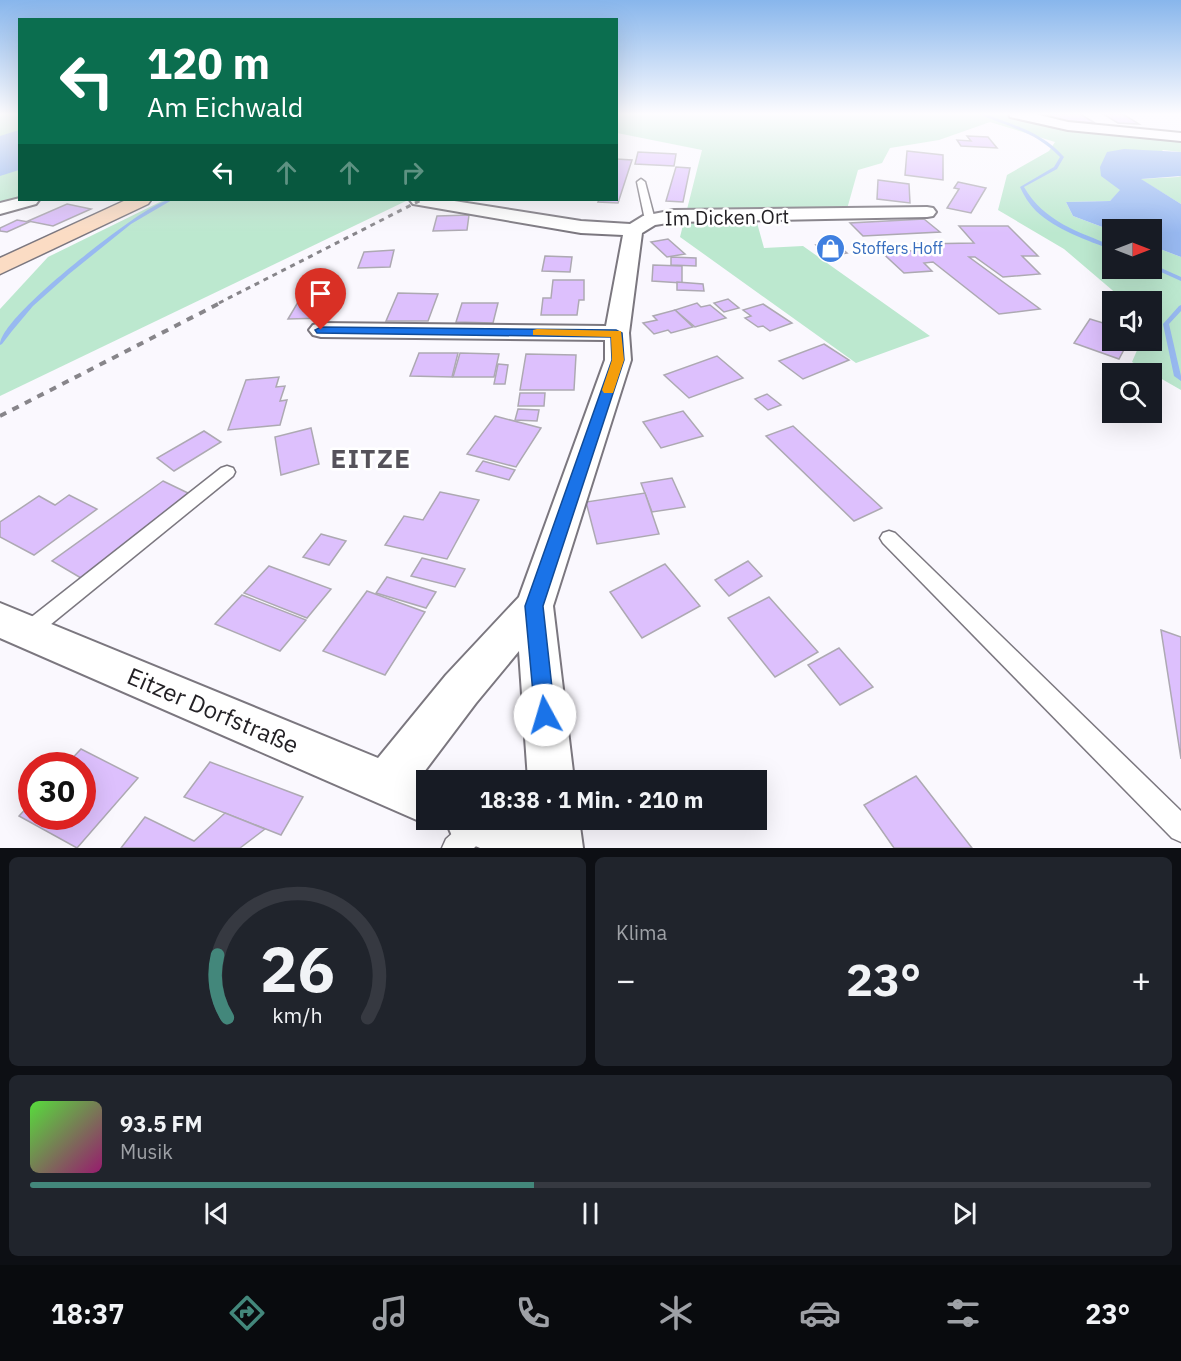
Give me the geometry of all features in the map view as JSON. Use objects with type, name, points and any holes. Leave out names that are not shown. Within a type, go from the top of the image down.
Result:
[{"type":"main road","points":[[0,267],[139,201]]},
{"type":"street","points":[[0,208],[26,201]]},
{"type":"street","name":"Im Dicken Ort","points":[[425,201],[581,227],[641,225],[694,214],[778,216],[927,212]]},
{"type":"street","points":[[386,784],[461,688],[534,606],[618,360],[616,333],[641,225]]},
{"type":"street","points":[[321,330],[616,333]]},
{"type":"street","points":[[534,606],[550,770]]},
{"type":"street","name":"Eitzer Dorfstraße","points":[[13,626],[416,797]]},
{"type":"street","points":[[468,830],[537,848]]},
{"type":"street","points":[[556,830],[558,848]]},
{"type":"lane","points":[[641,182],[641,225]]},
{"type":"lane","points":[[13,626],[227,472]]},
{"type":"lane","points":[[889,538],[1181,829]]},
{"type":"green space","points":[[0,154],[18,154],[18,199],[0,205]]},
{"type":"green space","points":[[701,154],[887,154],[882,163],[858,170],[847,209],[754,212],[764,248],[803,246],[930,336],[856,363],[680,237]]},
{"type":"green space","points":[[1044,154],[1159,154],[1110,201],[1066,202],[1073,216],[1102,227],[1102,279],[1162,279],[1162,250],[1181,257],[1181,390],[1162,379],[1162,363],[1132,362],[1137,351],[1162,351],[1162,291],[1113,291],[1064,249],[998,210],[1007,175]]},
{"type":"green space","points":[[1181,176],[1181,204],[1140,179],[1178,177]]},
{"type":"green space","points":[[162,201],[406,201],[0,396],[0,309],[48,257]]},
{"type":"water","points":[[0,154],[18,154],[18,170],[0,176]]},
{"type":"water","points":[[1106,154],[1181,154],[1181,176],[1141,179],[1181,204],[1181,257],[1162,250],[1162,219],[1102,219],[1102,227],[1073,216],[1066,202],[1110,201],[1120,190],[1101,176],[1100,167]]},
{"type":"building","points":[[638,154],[676,154],[674,166],[635,164]]},
{"type":"building","points":[[907,154],[943,155],[943,180],[905,175]]},
{"type":"building","points":[[618,159],[632,160],[618,203],[598,202],[618,201]]},
{"type":"building","points":[[676,167],[690,168],[683,202],[666,201]]},
{"type":"building","points":[[878,180],[909,184],[910,203],[877,199]]},
{"type":"building","points":[[958,182],[986,188],[971,213],[947,208],[959,189],[954,188]]},
{"type":"building","points":[[67,204],[91,209],[53,226],[28,221]]},
{"type":"building","points":[[469,215],[467,230],[433,231],[437,216]]},
{"type":"building","points":[[924,219],[940,232],[863,236],[850,223]]},
{"type":"building","points":[[17,220],[29,222],[7,232],[0,231],[0,228]]},
{"type":"building","points":[[959,226],[1008,226],[1038,256],[1022,256],[1040,274],[1003,277],[975,257],[969,257],[1040,309],[999,314],[933,262],[924,263],[932,271],[904,273],[876,247],[902,245],[910,251],[923,250],[918,244],[974,243]]},
{"type":"building","points":[[668,239],[685,254],[667,257],[651,242]]},
{"type":"building","points":[[834,242],[847,253],[829,256],[816,245]]},
{"type":"building","points":[[394,250],[390,267],[358,268],[364,252]]},
{"type":"building","points":[[545,256],[572,257],[570,272],[542,271]]},
{"type":"building","points":[[671,257],[696,258],[696,266],[671,265]]},
{"type":"building","points":[[653,265],[682,266],[682,283],[652,281]]},
{"type":"building","points":[[553,280],[584,280],[584,300],[579,300],[577,315],[541,315],[543,298],[551,298]]},
{"type":"building","points":[[677,282],[703,284],[704,291],[677,290]]},
{"type":"building","points":[[304,292],[340,292],[326,318],[288,319]]},
{"type":"building","points":[[398,293],[438,294],[428,321],[386,321]]},
{"type":"building","points":[[728,299],[739,308],[724,312],[714,303]]},
{"type":"building","points":[[462,303],[498,303],[493,323],[456,322]]},
{"type":"building","points":[[697,303],[701,307],[710,305],[726,318],[695,327],[675,310]]},
{"type":"building","points":[[763,304],[792,323],[770,331],[763,326],[758,327],[745,318],[751,316],[743,310]]},
{"type":"building","points":[[675,310],[693,327],[671,333],[668,330],[654,334],[643,323],[657,320],[653,316]]},
{"type":"building","points":[[1090,319],[1102,323],[1102,351],[1123,351],[1119,359],[1074,343]]},
{"type":"building","points":[[824,344],[849,360],[803,379],[779,361]]},
{"type":"building","points":[[419,353],[458,353],[452,377],[410,376]]},
{"type":"building","points":[[460,353],[499,354],[494,377],[453,377]]},
{"type":"building","points":[[526,354],[576,355],[574,390],[520,390]]},
{"type":"building","points":[[717,356],[743,378],[689,398],[664,375]]},
{"type":"building","points":[[498,364],[508,365],[505,384],[494,384]]},
{"type":"building","points":[[279,377],[276,387],[285,386],[280,401],[287,400],[280,425],[228,430],[246,380]]},
{"type":"building","points":[[520,393],[545,393],[544,406],[518,406]]},
{"type":"building","points":[[767,394],[781,405],[768,410],[755,399]]},
{"type":"building","points":[[518,409],[539,410],[537,421],[515,420]]},
{"type":"building","points":[[683,411],[703,436],[661,448],[643,422]]},
{"type":"building","points":[[495,416],[541,428],[516,467],[467,454]]},
{"type":"building","points":[[793,426],[882,508],[854,521],[766,436]]},
{"type":"building","points":[[311,428],[319,464],[281,475],[275,437]]},
{"type":"building","points":[[204,431],[221,442],[174,471],[157,458]]},
{"type":"building","points":[[483,461],[515,470],[509,480],[476,471]]},
{"type":"building","points":[[672,478],[685,507],[652,512],[641,483]]},
{"type":"building","points":[[163,481],[190,494],[81,578],[52,561]]},
{"type":"building","points":[[440,492],[479,500],[447,559],[385,545],[404,516],[423,520]]},
{"type":"building","points":[[645,493],[659,534],[597,544],[586,502]]},
{"type":"building","points":[[69,495],[97,509],[34,555],[0,537],[0,522],[39,496],[55,505]]},
{"type":"building","points":[[321,534],[346,541],[329,565],[303,557]]},
{"type":"building","points":[[422,558],[465,569],[455,587],[411,576]]},
{"type":"building","points":[[748,561],[762,576],[729,596],[715,580]]},
{"type":"building","points":[[665,564],[700,606],[642,638],[610,592]]},
{"type":"building","points":[[269,566],[331,589],[307,618],[244,593]]},
{"type":"building","points":[[387,577],[436,592],[426,608],[376,593]]},
{"type":"building","points":[[367,591],[425,612],[385,675],[323,651]]},
{"type":"building","points":[[242,595],[306,620],[280,651],[215,624]]},
{"type":"building","points":[[769,597],[818,652],[775,677],[728,618]]},
{"type":"building","points":[[1161,630],[1181,637],[1181,759]]},
{"type":"building","points":[[839,648],[873,687],[840,705],[808,665]]},
{"type":"building","points":[[96,757],[138,778],[96,826]]},
{"type":"building","points":[[210,762],[303,797],[281,835],[184,797]]},
{"type":"building","points":[[916,776],[972,848],[894,848],[864,805]]},
{"type":"building","points":[[225,813],[265,829],[240,848],[121,848],[145,817],[194,841]]},
{"type":"building","points":[[44,830],[93,830],[77,848]]},
{"type":"waterway","points":[[1059,154],[1062,157],[1056,168],[1022,187],[1037,209],[1048,218],[1102,243]]},
{"type":"waterway","points":[[0,343],[31,305],[67,272],[130,223],[168,201]]},
{"type":"waterway","points":[[1162,270],[1181,279]]},
{"type":"waterway","points":[[1181,307],[1166,324],[1177,376],[1181,379]]},
{"type":"railway","points":[[219,303],[419,201]]},
{"type":"railway","points":[[0,416],[222,302]]},
{"type":"slow traffic","points":[[537,332],[616,333],[618,360],[608,390]]},
{"type":"place","name":"Stoffers Hoff","points":[[831,248]]},
{"type":"district","name":"EITZE","points":[[371,458]]},
{"type":"route","points":[[321,330],[616,333],[618,360],[534,606],[545,715]]}]
